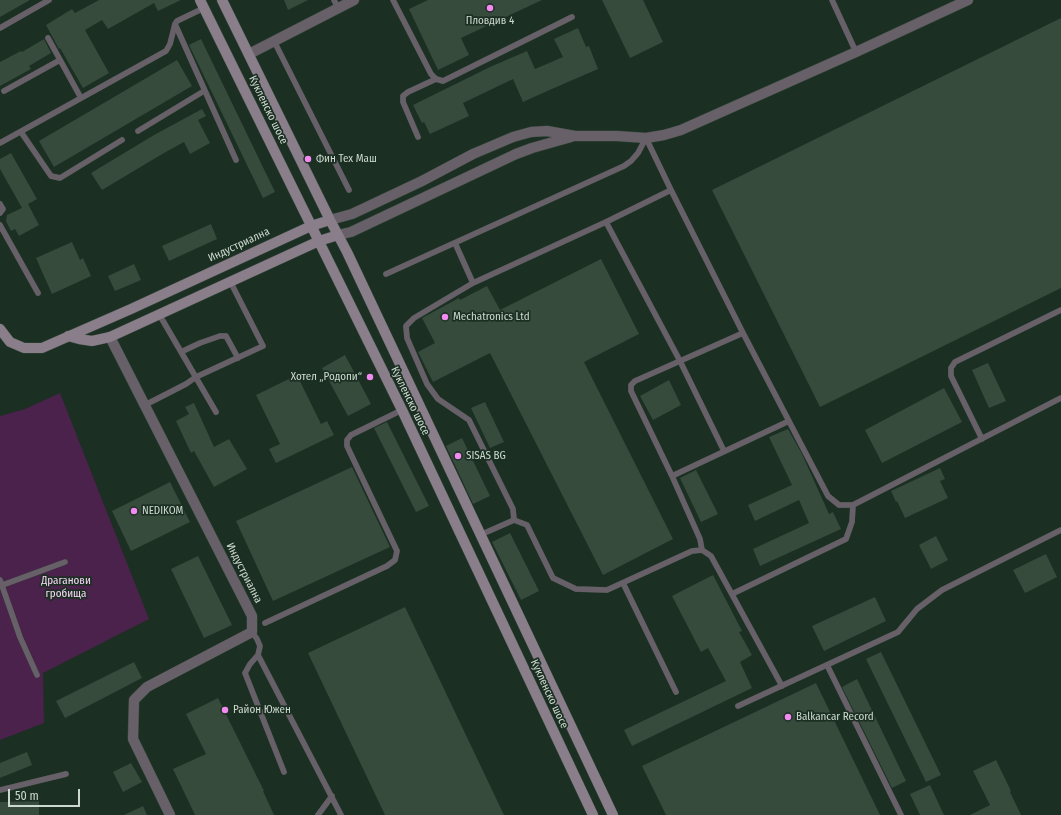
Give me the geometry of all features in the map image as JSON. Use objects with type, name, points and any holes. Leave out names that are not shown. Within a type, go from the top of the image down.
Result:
[{"type":"main road","name":"Кукленско шосе","points":[[222,0],[350,259],[613,815]]},
{"type":"main road","name":"Кукленско шосе","points":[[202,4],[402,410],[593,815]]},
{"type":"main road","name":"Индустриална","points":[[0,329],[10,342],[24,348],[42,348],[131,309],[311,226],[330,220]]},
{"type":"main road","points":[[68,336],[92,341],[110,337],[319,241],[338,235]]},
{"type":"street","points":[[249,54],[336,4],[354,0]]},
{"type":"street","points":[[330,220],[344,217],[359,211],[422,181],[473,154],[513,137],[531,132],[547,131],[575,136],[646,138],[664,135],[680,130],[856,52],[968,0]]},
{"type":"street","points":[[338,235],[351,232],[516,154],[575,136]]},
{"type":"street","name":"Индустриална","points":[[110,337],[252,616],[252,632]]},
{"type":"street","points":[[170,815],[133,739],[134,700],[146,687],[252,632]]},
{"type":"lane","points":[[0,28],[49,0]]},
{"type":"lane","points":[[393,0],[431,74],[436,79],[442,81],[572,18]]},
{"type":"lane","points":[[832,0],[856,52]]},
{"type":"lane","points":[[0,143],[166,51],[170,44],[174,24],[202,4]]},
{"type":"lane","points":[[174,24],[236,160]]},
{"type":"lane","points":[[48,38],[80,98]]},
{"type":"lane","points":[[274,41],[349,190]]},
{"type":"lane","points":[[4,91],[60,60]]},
{"type":"lane","points":[[418,137],[402,102],[403,96],[408,92],[436,79]]},
{"type":"lane","points":[[138,131],[204,91]]},
{"type":"lane","points":[[21,132],[51,176],[60,178],[122,140]]},
{"type":"lane","points":[[646,138],[743,332],[828,496],[839,505],[853,505],[1061,398]]},
{"type":"lane","points":[[386,274],[624,166],[632,161],[646,138]]},
{"type":"lane","points":[[514,520],[513,509],[469,420],[438,399],[427,384],[408,338],[406,326],[414,318],[473,283],[606,222],[671,190]]},
{"type":"lane","points":[[0,204],[3,209],[0,213]]},
{"type":"lane","points":[[606,222],[680,361],[724,451]]},
{"type":"lane","points":[[0,225],[38,293]]},
{"type":"lane","points":[[455,243],[473,283]]},
{"type":"lane","points":[[145,405],[186,384],[196,377],[263,346],[230,282]]},
{"type":"lane","points":[[982,439],[951,376],[951,368],[955,362],[1061,310]]},
{"type":"lane","points":[[159,314],[216,412]]},
{"type":"lane","points":[[702,550],[700,539],[672,476],[631,391],[631,385],[635,381],[743,332]]},
{"type":"lane","points":[[181,352],[200,343],[220,336],[226,336],[238,358]]},
{"type":"lane","points":[[266,623],[387,566],[395,560],[397,551],[346,446],[347,440],[351,435],[402,410]]},
{"type":"lane","points":[[672,476],[789,421]]},
{"type":"lane","points":[[732,594],[846,539],[852,522],[853,505]]},
{"type":"lane","points":[[480,534],[514,520],[527,525],[553,578],[576,589],[607,590],[692,551],[702,550],[711,556],[782,686]]},
{"type":"lane","points":[[738,706],[898,632],[917,609],[942,590],[1061,530]]},
{"type":"lane","points":[[37,675],[20,637],[1,584],[65,562]]},
{"type":"lane","points":[[623,583],[676,692]]},
{"type":"lane","points":[[252,632],[258,639],[260,646],[258,655],[250,664],[246,673],[284,772]]},
{"type":"lane","points":[[258,655],[341,815]]},
{"type":"lane","points":[[827,665],[901,815]]},
{"type":"lane","points":[[0,790],[66,774]]},
{"type":"lane","points":[[318,815],[332,796]]},
{"type":"green space","name":"Драганови гробища","points":[[60,393],[149,619],[43,673],[44,723],[0,740],[0,416],[25,409]]},
{"type":"building","points":[[0,0],[30,0],[0,17]]},
{"type":"building","points":[[99,0],[181,0],[158,11],[154,3],[108,29],[102,20],[85,30],[109,73],[83,88],[46,25],[72,9],[75,13]]},
{"type":"building","points":[[284,0],[308,0],[288,10]]},
{"type":"building","points":[[428,0],[542,0],[461,38],[469,55],[438,70],[409,9]]},
{"type":"building","points":[[602,0],[643,0],[663,42],[630,58]]},
{"type":"building","points":[[1061,18],[1061,288],[820,407],[712,190]]},
{"type":"building","points":[[578,28],[586,47],[589,46],[598,69],[523,102],[513,79],[463,103],[469,116],[430,134],[424,122],[422,123],[413,105],[490,67],[527,51],[535,69],[563,57],[554,39]]},
{"type":"building","points":[[44,39],[51,53],[29,66],[31,69],[0,86],[0,62],[21,51],[22,52]]},
{"type":"building","points":[[201,39],[275,192],[263,198],[189,45]]},
{"type":"building","points":[[177,60],[192,86],[54,167],[39,141]]},
{"type":"building","points":[[202,109],[206,116],[198,120],[210,143],[190,154],[184,142],[102,190],[91,173],[154,135]]},
{"type":"building","points":[[11,153],[37,199],[28,204],[39,225],[19,236],[15,229],[11,231],[6,221],[7,215],[22,208],[0,169],[0,159]]},
{"type":"building","points":[[211,224],[217,239],[169,261],[162,246]]},
{"type":"building","points":[[72,242],[80,260],[83,258],[91,276],[52,294],[36,258]]},
{"type":"building","points":[[601,259],[639,334],[584,362],[673,539],[603,575],[490,353],[433,382],[418,352],[435,343],[422,318],[459,298],[460,300],[487,286],[500,310]]},
{"type":"building","points":[[134,264],[141,280],[115,291],[108,276]]},
{"type":"building","points":[[345,355],[371,404],[348,416],[322,368]]},
{"type":"building","points":[[988,363],[1006,401],[989,408],[972,370]]},
{"type":"building","points":[[297,375],[321,424],[327,421],[334,435],[276,463],[269,449],[280,444],[256,395]]},
{"type":"building","points":[[669,380],[681,405],[653,420],[640,396]]},
{"type":"building","points":[[944,388],[962,422],[882,463],[865,430]]},
{"type":"building","points":[[485,402],[504,442],[490,448],[471,408]]},
{"type":"building","points":[[194,403],[214,447],[229,439],[247,469],[214,487],[194,451],[191,453],[176,421],[189,414],[185,407]]},
{"type":"building","points":[[387,422],[429,506],[416,512],[374,428]]},
{"type":"building","points":[[788,429],[802,454],[829,514],[833,512],[841,529],[760,566],[753,549],[809,523],[799,500],[755,521],[748,505],[792,485],[769,437]]},
{"type":"building","points":[[462,438],[490,496],[473,504],[446,446]]},
{"type":"building","points":[[352,467],[390,547],[273,601],[236,521]]},
{"type":"building","points":[[940,468],[945,479],[940,481],[948,498],[905,518],[891,491]]},
{"type":"building","points":[[696,470],[718,514],[701,522],[680,478]]},
{"type":"building","points":[[170,482],[190,522],[131,551],[112,511]]},
{"type":"building","points":[[510,533],[539,591],[521,600],[492,542]]},
{"type":"building","points":[[936,536],[948,560],[931,569],[919,545]]},
{"type":"building","points":[[1046,554],[1057,577],[1025,593],[1013,570]]},
{"type":"building","points":[[198,556],[232,625],[204,638],[171,569]]},
{"type":"building","points":[[713,575],[742,631],[739,632],[752,655],[740,662],[752,688],[632,746],[624,730],[726,681],[708,648],[701,652],[672,596]]},
{"type":"building","points":[[875,597],[886,621],[824,651],[812,626]]},
{"type":"building","points":[[405,607],[504,815],[385,815],[308,653]]},
{"type":"building","points":[[881,652],[941,775],[926,782],[866,659]]},
{"type":"building","points":[[134,662],[142,678],[65,718],[56,701]]},
{"type":"building","points":[[857,679],[906,781],[892,788],[842,687]]},
{"type":"building","name":"Balkancar Record","points":[[816,683],[880,815],[666,815],[642,766]]},
{"type":"building","points":[[218,698],[264,791],[274,815],[195,815],[173,769],[206,754],[186,714]]},
{"type":"building","points":[[27,752],[32,765],[0,778],[0,763]]},
{"type":"building","points":[[996,760],[1021,815],[970,815],[990,805],[973,771]]},
{"type":"building","points":[[131,763],[142,782],[123,792],[113,772]]},
{"type":"building","points":[[930,785],[944,815],[920,815],[910,794]]},
{"type":"building","points":[[39,801],[39,815],[0,815],[0,802]]},
{"type":"building","points":[[143,806],[147,815],[124,815]]},
{"type":"place","name":"Пловдив 4","points":[[490,8]]},
{"type":"place","name":"Фин Тех Маш","points":[[308,159]]},
{"type":"place","name":"Mechatronics Ltd","points":[[445,317]]},
{"type":"place","name":"Хотел „Родопи“","points":[[370,377]]},
{"type":"place","name":"SISAS BG","points":[[458,456]]},
{"type":"place","name":"NEDIKOM","points":[[134,511]]},
{"type":"place","name":"Район Южен","points":[[225,710]]},
{"type":"place","name":"Balkancar Record","points":[[788,717]]}]
